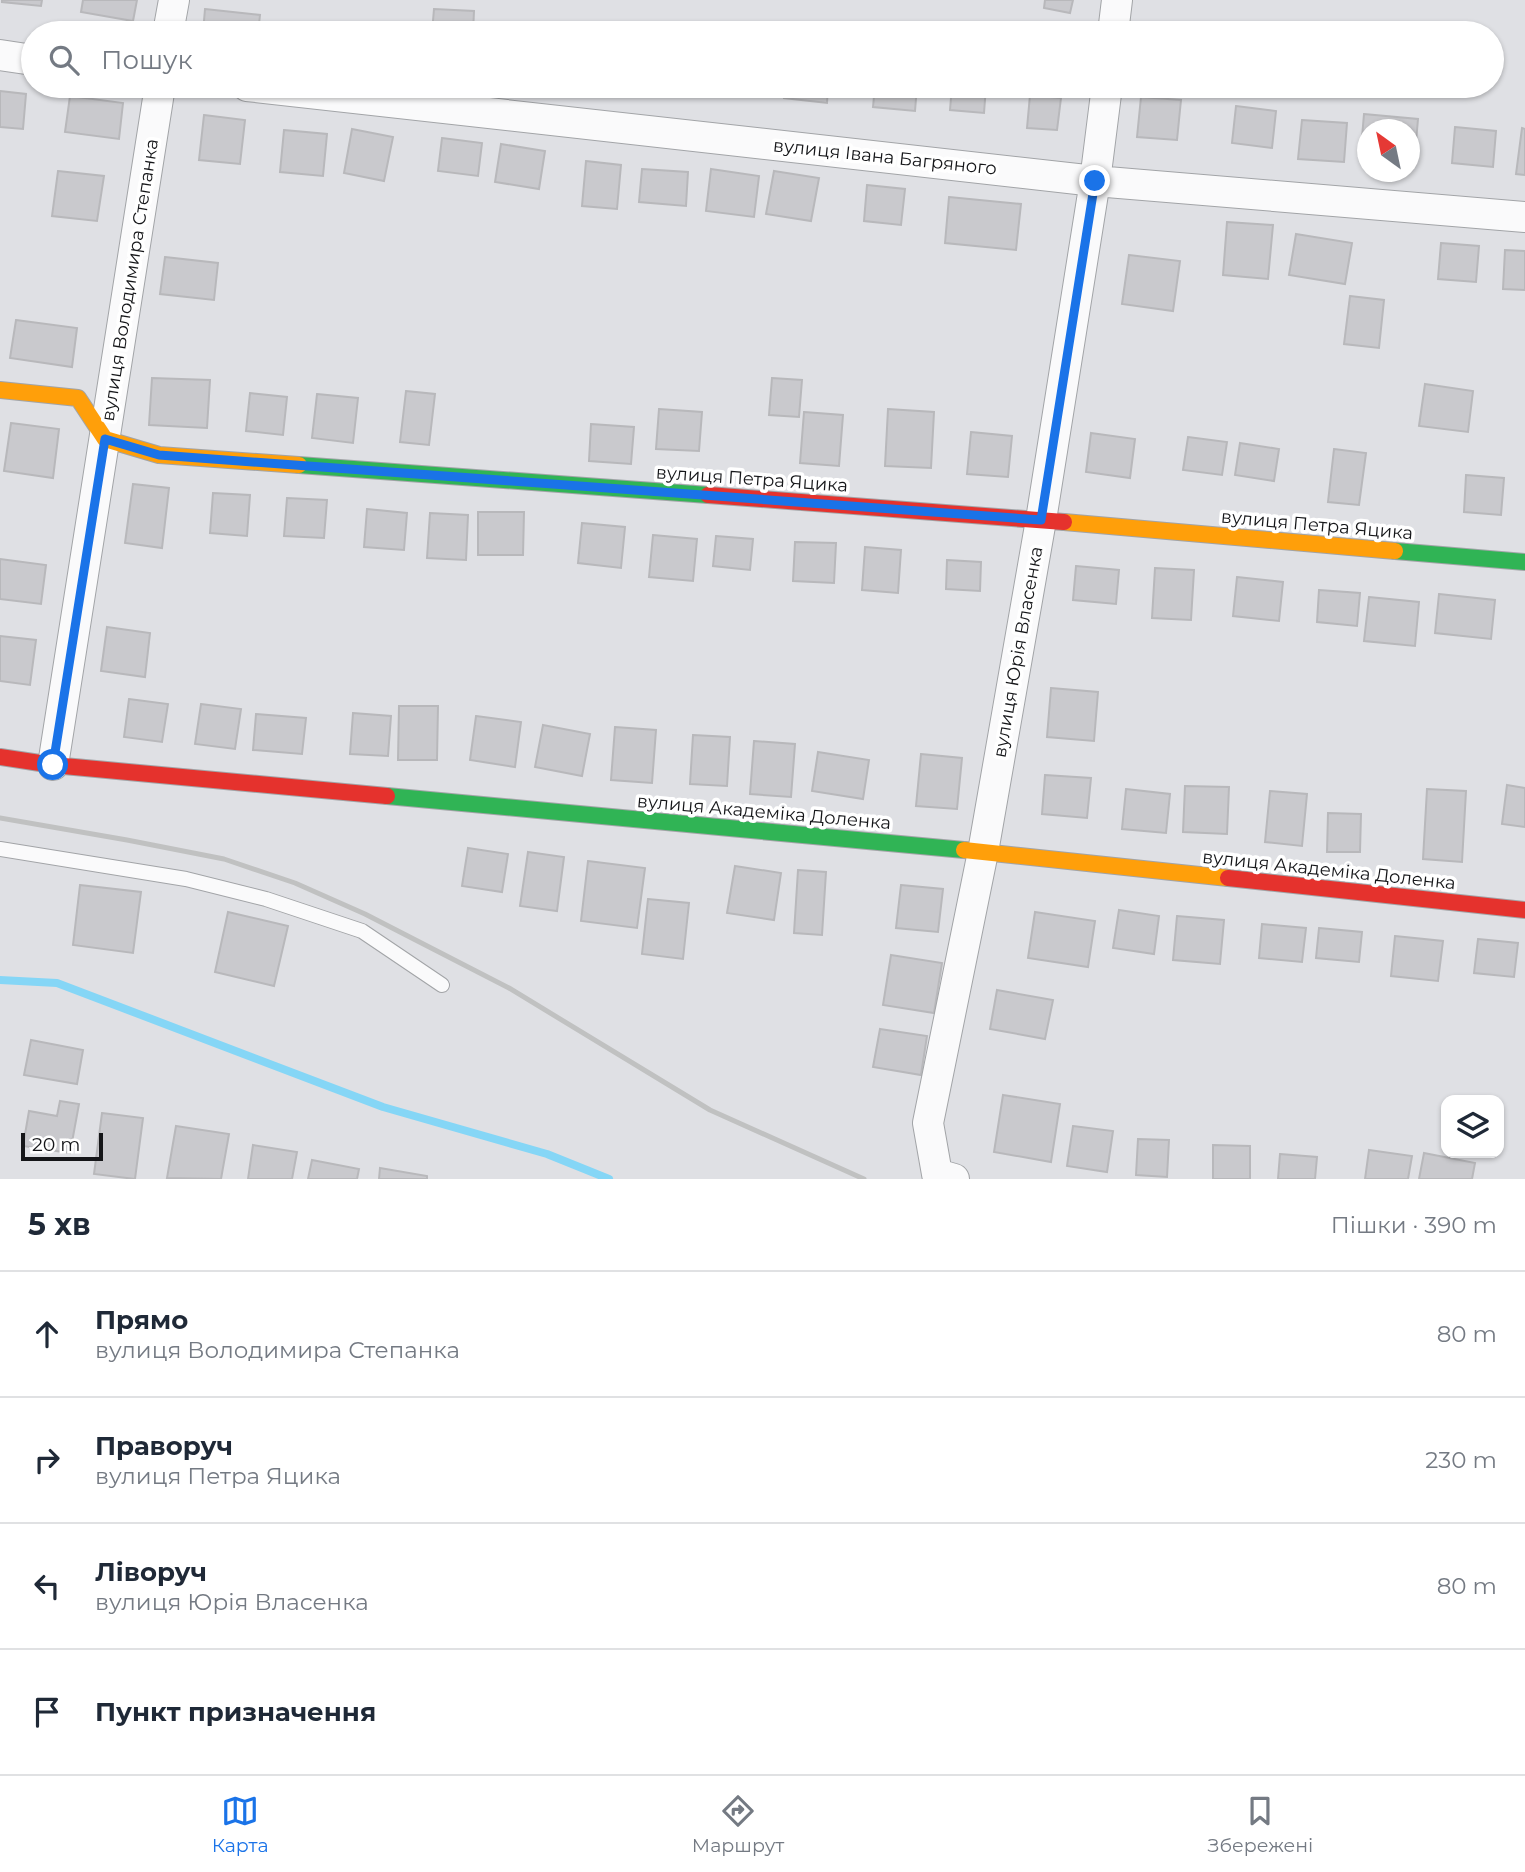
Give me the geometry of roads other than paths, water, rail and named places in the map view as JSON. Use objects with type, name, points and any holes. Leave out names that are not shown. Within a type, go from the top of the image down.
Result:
[{"type":"street","points":[[170,21],[174,0]]},
{"type":"street","points":[[1114,21],[1117,0]]},
{"type":"street","points":[[0,55],[21,58]]},
{"type":"street","name":"вулиця Володимира Степанка","points":[[53,765],[158,98]]},
{"type":"street","name":"вулиця Івана Багряного","points":[[354,98],[1095,181],[1525,217]]},
{"type":"street","name":"вулиця Юрія Власенка","points":[[945,1176],[928,1123],[983,852],[1041,520],[1095,181],[1105,98]]},
{"type":"street","points":[[0,390],[78,398],[105,439]]},
{"type":"street","name":"вулиця Петра Яцика","points":[[105,439],[159,455],[1041,520],[1525,562]]},
{"type":"street","name":"вулиця Академіка Доленка","points":[[0,757],[53,765],[983,852],[1525,910]]},
{"type":"lane","points":[[0,849],[186,879],[266,899],[362,931],[442,985]]},
{"type":"waterway","points":[[0,980],[57,983],[383,1107],[547,1154],[609,1179]]},
{"type":"railway","points":[[0,818],[224,859],[295,883],[365,914],[509,988],[710,1110],[864,1179]]}]
